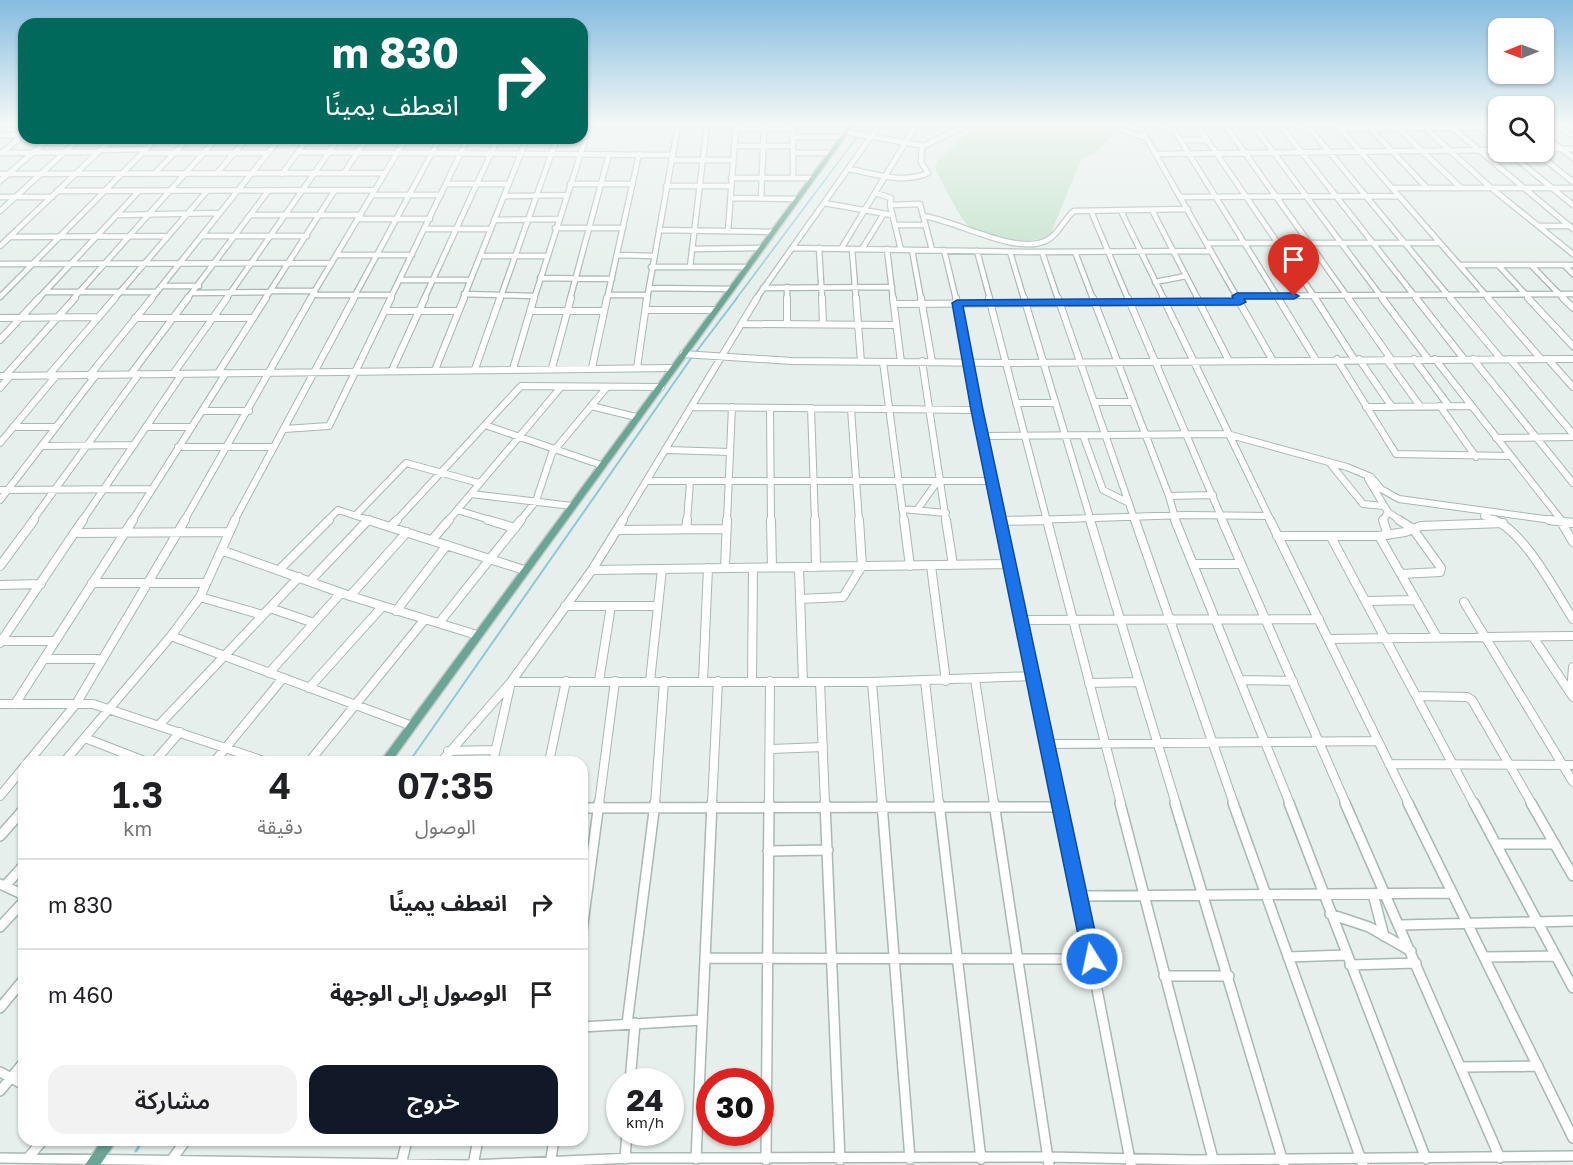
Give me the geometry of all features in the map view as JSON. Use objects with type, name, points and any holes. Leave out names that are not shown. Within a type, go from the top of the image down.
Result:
[{"type":"main road","points":[[390,756],[811,179]]},
{"type":"main road","points":[[94,1162],[106,1146]]},
{"type":"street","points":[[0,211],[35,179]]},
{"type":"street","points":[[1,244],[70,179]]},
{"type":"street","points":[[2,294],[116,179]]},
{"type":"street","points":[[0,388],[5,376],[182,179]]},
{"type":"street","points":[[0,500],[4,490],[42,446],[135,318],[246,179]]},
{"type":"street","points":[[173,374],[310,179]]},
{"type":"street","points":[[33,756],[76,704],[249,411],[314,293],[381,179]]},
{"type":"street","points":[[69,756],[171,636],[200,597],[228,532],[418,179]]},
{"type":"street","points":[[284,429],[327,427],[356,372],[448,179]]},
{"type":"street","points":[[392,370],[478,179]]},
{"type":"street","points":[[435,369],[511,179]]},
{"type":"street","points":[[475,369],[542,179]]},
{"type":"street","points":[[513,369],[572,179]]},
{"type":"street","points":[[552,368],[602,179]]},
{"type":"street","points":[[592,368],[634,179]]},
{"type":"street","points":[[637,368],[651,267],[667,179]]},
{"type":"street","points":[[690,267],[701,179]]},
{"type":"street","points":[[728,231],[731,179]]},
{"type":"street","points":[[761,198],[762,179]]},
{"type":"street","points":[[445,756],[510,682],[592,570],[764,288],[841,179]]},
{"type":"street","points":[[841,249],[883,179]]},
{"type":"street","points":[[1170,179],[1273,361]]},
{"type":"street","points":[[1205,179],[1316,360]]},
{"type":"street","points":[[1234,179],[1277,238],[1277,243],[1311,296],[1392,407]]},
{"type":"street","points":[[1264,179],[1420,406]]},
{"type":"street","points":[[1293,179],[1380,295],[1472,406],[1563,523],[1573,542]]},
{"type":"street","points":[[1323,179],[1464,359]]},
{"type":"street","points":[[1352,179],[1501,359]]},
{"type":"street","points":[[1385,179],[1545,359],[1573,387]]},
{"type":"street","points":[[1419,179],[1427,188]]},
{"type":"street","points":[[1452,179],[1461,188]]},
{"type":"street","points":[[1481,179],[1573,254]]},
{"type":"street","points":[[1510,179],[1572,227]]},
{"type":"street","points":[[1541,179],[1573,205]]},
{"type":"street","points":[[570,184],[633,183]]},
{"type":"street","points":[[446,184],[509,184]]},
{"type":"street","points":[[666,186],[730,186]]},
{"type":"street","points":[[1392,188],[1573,188]]},
{"type":"street","points":[[0,566],[87,446],[174,318],[269,190]]},
{"type":"street","points":[[57,191],[335,190],[441,195]]},
{"type":"street","points":[[218,373],[335,190]]},
{"type":"street","points":[[0,340],[139,191]]},
{"type":"street","points":[[48,376],[207,191]]},
{"type":"street","points":[[875,193],[890,197],[901,250]]},
{"type":"street","points":[[504,196],[567,195]]},
{"type":"street","points":[[1180,196],[1399,196]]},
{"type":"street","points":[[0,197],[51,197]]},
{"type":"street","points":[[730,198],[796,199]]},
{"type":"street","points":[[824,203],[892,215]]},
{"type":"street","points":[[890,205],[919,204],[932,250]]},
{"type":"street","points":[[923,216],[943,217],[995,238],[1028,243],[1048,240],[1057,232],[1064,218],[1072,212],[1188,209]]},
{"type":"street","points":[[1152,210],[1228,360]]},
{"type":"street","points":[[1091,211],[1223,517],[1241,564],[1500,1158]]},
{"type":"street","points":[[1121,211],[1227,434],[1573,1138]]},
{"type":"street","points":[[117,215],[219,213]]},
{"type":"street","points":[[251,215],[430,219]]},
{"type":"street","points":[[862,249],[883,215]]},
{"type":"street","points":[[494,220],[558,219]]},
{"type":"street","points":[[895,225],[925,225]]},
{"type":"street","points":[[1539,226],[1572,227]]},
{"type":"street","points":[[555,228],[623,228]]},
{"type":"street","points":[[425,229],[491,229]]},
{"type":"street","points":[[659,230],[772,232]]},
{"type":"street","points":[[9,237],[168,236]]},
{"type":"street","points":[[202,236],[307,236]]},
{"type":"street","points":[[1207,243],[1440,243]]},
{"type":"street","points":[[692,249],[760,248]]},
{"type":"street","points":[[792,248],[1010,252],[1211,251]]},
{"type":"street","points":[[819,248],[823,324]]},
{"type":"street","points":[[852,249],[861,362]]},
{"type":"street","points":[[887,249],[901,362]]},
{"type":"street","points":[[912,250],[932,362]]},
{"type":"street","points":[[944,250],[957,303],[977,410],[1060,807],[1081,896],[1130,1161]]},
{"type":"street","points":[[977,251],[992,302],[1005,363],[1105,743],[1142,894],[1213,1159]]},
{"type":"street","points":[[1010,252],[1283,1161]]},
{"type":"street","points":[[1042,252],[1265,895],[1362,1162]]},
{"type":"street","points":[[1075,252],[1146,434],[1174,516],[1196,564],[1267,743],[1330,914],[1426,1159]]},
{"type":"street","points":[[336,255],[412,255]]},
{"type":"street","points":[[618,255],[654,256]]},
{"type":"street","points":[[480,256],[548,256]]},
{"type":"street","points":[[0,264],[332,263]]},
{"type":"street","points":[[1461,265],[1573,265]]},
{"type":"street","points":[[1498,265],[1573,346]]},
{"type":"street","points":[[1531,265],[1573,308]]},
{"type":"street","points":[[1564,265],[1573,274]]},
{"type":"street","points":[[651,267],[746,267]]},
{"type":"street","points":[[1155,282],[1186,276]]},
{"type":"street","points":[[540,278],[612,279]]},
{"type":"street","points":[[400,280],[470,280]]},
{"type":"street","points":[[162,286],[199,286]]},
{"type":"street","points":[[787,287],[788,324]]},
{"type":"street","points":[[764,288],[892,287]]},
{"type":"street","points":[[608,295],[730,289]]},
{"type":"street","points":[[194,293],[271,291],[392,295]]},
{"type":"street","points":[[45,292],[157,292]]},
{"type":"street","points":[[464,294],[534,296]]},
{"type":"street","points":[[1237,296],[1573,294]]},
{"type":"street","points":[[894,304],[1240,302]]},
{"type":"street","points":[[646,310],[714,310]]},
{"type":"street","points":[[385,311],[458,311]]},
{"type":"street","points":[[530,311],[604,311]]},
{"type":"street","points":[[0,318],[99,317]]},
{"type":"street","points":[[135,318],[253,318]]},
{"type":"street","points":[[743,324],[896,325]]},
{"type":"street","points":[[683,354],[722,358],[861,362],[1005,363],[1118,360],[1573,359]]},
{"type":"street","points":[[1414,359],[1449,406]]},
{"type":"street","points":[[1473,359],[1573,483]]},
{"type":"street","points":[[1510,359],[1573,435]]},
{"type":"street","points":[[1337,360],[1396,454],[1511,456]]},
{"type":"street","points":[[921,361],[931,410],[939,482],[953,565]]},
{"type":"street","points":[[883,362],[910,566]]},
{"type":"street","points":[[5,376],[435,369],[672,368]]},
{"type":"street","points":[[15,704],[226,373]]},
{"type":"street","points":[[1,642],[182,374]]},
{"type":"street","points":[[0,442],[56,376]]},
{"type":"street","points":[[391,526],[521,386],[660,387]]},
{"type":"street","points":[[432,540],[517,436],[561,387]]},
{"type":"street","points":[[439,623],[536,501],[554,450],[607,387]]},
{"type":"street","points":[[1094,402],[1133,402]]},
{"type":"street","points":[[1016,403],[1055,403]]},
{"type":"street","points":[[591,406],[636,417]]},
{"type":"street","points":[[691,406],[977,410]]},
{"type":"street","points":[[1440,406],[1476,457]]},
{"type":"street","points":[[1366,407],[1472,406]]},
{"type":"street","points":[[725,568],[732,407]]},
{"type":"street","points":[[770,408],[772,567]]},
{"type":"street","points":[[811,408],[816,567]]},
{"type":"street","points":[[800,599],[843,597],[862,566],[851,409]]},
{"type":"street","points":[[202,411],[249,411]]},
{"type":"street","points":[[485,425],[601,465]]},
{"type":"street","points":[[13,427],[56,427]]},
{"type":"street","points":[[146,427],[191,427]]},
{"type":"street","points":[[983,436],[1227,434],[1365,474],[1381,489],[1399,499],[1464,510],[1573,523]]},
{"type":"street","points":[[1083,435],[1103,490],[1129,503]]},
{"type":"street","points":[[1496,438],[1573,435]]},
{"type":"street","points":[[42,446],[134,445]]},
{"type":"street","points":[[178,447],[274,447]]},
{"type":"street","points":[[667,450],[730,452]]},
{"type":"street","points":[[1329,462],[1363,504],[1386,509]]},
{"type":"street","points":[[356,515],[403,465],[409,463],[479,483]]},
{"type":"street","points":[[1365,474],[1386,509],[1413,529],[1426,544],[1441,571],[1401,574]]},
{"type":"street","points":[[647,482],[992,481]]},
{"type":"street","points":[[686,529],[690,482]]},
{"type":"street","points":[[917,510],[939,482]]},
{"type":"street","points":[[4,490],[152,489]]},
{"type":"street","points":[[471,494],[572,506]]},
{"type":"street","points":[[1169,496],[1212,495]]},
{"type":"street","points":[[902,509],[946,513]]},
{"type":"street","points":[[1386,509],[1383,520],[1388,534]]},
{"type":"street","points":[[457,510],[515,528]]},
{"type":"street","points":[[1464,510],[1503,523],[1518,537],[1573,619]]},
{"type":"street","points":[[279,570],[334,511],[369,519],[524,570]]},
{"type":"street","points":[[1001,521],[1268,516]]},
{"type":"street","points":[[310,581],[369,519]]},
{"type":"street","points":[[1277,536],[1379,536],[1413,529],[1421,525],[1503,523]]},
{"type":"street","points":[[616,530],[726,529]]},
{"type":"street","points":[[75,533],[228,532]]},
{"type":"street","points":[[350,596],[407,532]]},
{"type":"street","points":[[1379,536],[1437,638]]},
{"type":"street","points":[[1331,537],[1388,638],[1573,988]]},
{"type":"street","points":[[396,611],[447,545]]},
{"type":"street","points":[[221,550],[382,607],[477,635]]},
{"type":"street","points":[[592,570],[1009,564]]},
{"type":"street","points":[[1196,564],[1241,564]]},
{"type":"street","points":[[931,566],[946,681]]},
{"type":"street","points":[[799,567],[803,682]]},
{"type":"street","points":[[702,681],[708,568]]},
{"type":"street","points":[[752,681],[753,568]]},
{"type":"street","points":[[650,681],[662,569]]},
{"type":"street","points":[[160,724],[299,577]]},
{"type":"street","points":[[92,584],[206,583]]},
{"type":"street","points":[[0,585],[41,584]]},
{"type":"street","points":[[269,673],[341,593]]},
{"type":"street","points":[[200,597],[263,615]]},
{"type":"street","points":[[1367,601],[1416,600]]},
{"type":"street","points":[[1464,602],[1573,782]]},
{"type":"street","points":[[565,606],[658,606]]},
{"type":"street","points":[[599,681],[610,606]]},
{"type":"street","points":[[309,687],[382,607]]},
{"type":"street","points":[[270,608],[314,623]]},
{"type":"street","points":[[314,756],[425,619]]},
{"type":"street","points":[[1021,620],[1319,619]]},
{"type":"street","points":[[171,636],[412,726]]},
{"type":"street","points":[[1328,639],[1573,636]]},
{"type":"street","points":[[1533,637],[1572,695]]},
{"type":"street","points":[[1,642],[55,641]]},
{"type":"street","points":[[44,658],[102,659]]},
{"type":"street","points":[[1572,695],[1573,668]]},
{"type":"street","points":[[510,682],[872,682],[1033,676]]},
{"type":"street","points":[[219,756],[283,678]]},
{"type":"street","points":[[975,679],[1020,959],[1049,1161]]},
{"type":"street","points":[[1241,680],[1293,681]]},
{"type":"street","points":[[550,756],[566,681]]},
{"type":"street","points":[[588,888],[615,681]]},
{"type":"street","points":[[630,1068],[631,1024],[655,809],[664,681]]},
{"type":"street","points":[[696,1159],[718,681]]},
{"type":"street","points":[[766,1160],[770,681]]},
{"type":"street","points":[[925,681],[981,1159]]},
{"type":"street","points":[[494,756],[510,682]]},
{"type":"street","points":[[820,682],[840,1160]]},
{"type":"street","points":[[872,682],[910,1159]]},
{"type":"street","points":[[1089,683],[1139,682]]},
{"type":"street","points":[[1417,696],[1467,697],[1472,700],[1573,876]]},
{"type":"street","points":[[0,704],[76,704],[110,708],[251,756]]},
{"type":"street","points":[[159,756],[180,732]]},
{"type":"street","points":[[85,738],[132,756]]},
{"type":"street","points":[[1047,744],[1378,741]]},
{"type":"street","points":[[771,749],[823,747]]},
{"type":"street","points":[[448,751],[495,750]]},
{"type":"street","points":[[1389,764],[1573,765]]},
{"type":"street","points":[[0,795],[18,773]]},
{"type":"street","points":[[588,808],[1060,807]]},
{"type":"street","points":[[0,836],[18,815]]},
{"type":"street","points":[[1496,844],[1555,844]]},
{"type":"street","points":[[768,851],[828,850]]},
{"type":"street","points":[[18,870],[2,885],[18,892]]},
{"type":"street","points":[[1081,896],[1452,892]]},
{"type":"street","points":[[1373,894],[1383,936]]},
{"type":"street","points":[[0,927],[18,908]]},
{"type":"street","points":[[1330,914],[1383,936],[1411,951]]},
{"type":"street","points":[[1400,925],[1573,921]]},
{"type":"street","points":[[1484,957],[1556,956]]},
{"type":"street","points":[[1288,957],[1416,963]]},
{"type":"street","points":[[705,958],[1092,959]]},
{"type":"street","points":[[1164,976],[1228,976]]},
{"type":"street","points":[[0,1008],[18,986]]},
{"type":"street","points":[[588,1027],[702,1020]]},
{"type":"street","points":[[1461,1067],[1538,1066]]},
{"type":"street","points":[[0,1091],[18,1069]]},
{"type":"street","points":[[0,1072],[18,1082]]},
{"type":"street","points":[[28,1158],[38,1146]]},
{"type":"street","points":[[170,1162],[182,1146]]},
{"type":"street","points":[[401,1164],[406,1146]]},
{"type":"street","points":[[473,1165],[477,1146]]},
{"type":"street","points":[[550,1164],[553,1146]]},
{"type":"street","points":[[628,1146],[629,1161]]},
{"type":"street","points":[[0,1158],[94,1162],[473,1165],[696,1159],[804,1162],[840,1160],[878,1162],[910,1159],[962,1162],[981,1159],[1193,1162],[1213,1159],[1362,1162],[1426,1159],[1442,1162],[1500,1158],[1522,1162],[1573,1156]]},
{"type":"green space","points":[[940,179],[1073,179],[1051,233],[1034,240],[1009,240],[975,230],[964,221]]},
{"type":"waterway","points":[[736,299],[825,179]]},
{"type":"waterway","points":[[696,352],[737,298]]},
{"type":"waterway","points":[[413,756],[692,357]]},
{"type":"waterway","points":[[136,1151],[139,1146]]},
{"type":"route","points":[[1092,959],[1081,896],[977,410],[957,303],[1191,300],[1240,302],[1237,296],[1294,296]]}]
